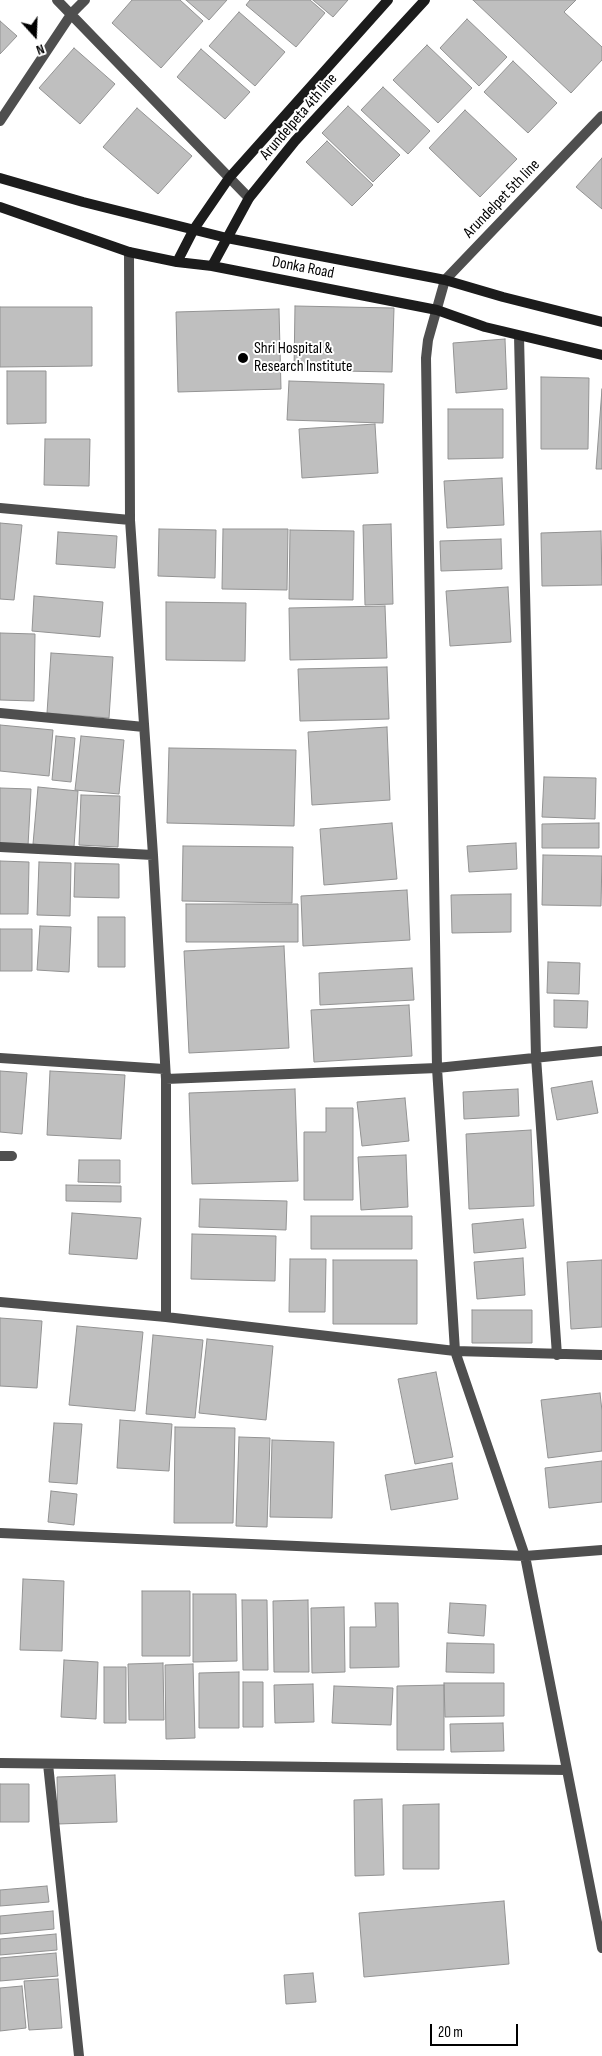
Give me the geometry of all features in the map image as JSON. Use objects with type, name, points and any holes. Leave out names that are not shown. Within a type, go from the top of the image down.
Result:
[{"type":"street","points":[[57,0],[72,13],[249,198]]},
{"type":"street","points":[[0,121],[72,13],[85,0]]},
{"type":"street","name":"Arundelpeta 4th line","points":[[177,262],[194,229],[229,178],[388,0]]},
{"type":"street","name":"Arundelpeta 4th line","points":[[212,266],[249,198],[295,141],[425,0]]},
{"type":"street","name":"Arundelpet 5th line","points":[[445,280],[602,116]]},
{"type":"street","name":"Donka Road","points":[[0,178],[83,202],[227,238],[445,280],[602,322]]},
{"type":"street","name":"Donka Road","points":[[0,207],[129,252],[177,262],[212,266],[438,310],[485,327],[602,355]]},
{"type":"street","points":[[129,252],[130,520],[153,855],[165,1074],[166,1317]]},
{"type":"street","points":[[445,280],[428,340],[426,358],[437,1068],[455,1351],[525,1556],[602,1948]]},
{"type":"street","points":[[519,336],[536,1057],[557,1355]]},
{"type":"street","points":[[0,508],[130,520]]},
{"type":"street","points":[[0,713],[144,727]]},
{"type":"street","points":[[0,847],[153,855]]},
{"type":"street","points":[[0,1058],[165,1074],[437,1068],[602,1051]]},
{"type":"street","points":[[0,1156],[12,1156]]},
{"type":"street","points":[[0,1302],[166,1317],[455,1351],[602,1355]]},
{"type":"street","points":[[0,1533],[525,1556],[602,1550]]},
{"type":"street","points":[[0,1763],[567,1770]]},
{"type":"street","points":[[48,1764],[79,2056]]},
{"type":"building","points":[[132,0],[180,0],[203,21],[161,68],[112,23]]},
{"type":"building","points":[[186,0],[227,0],[209,20]]},
{"type":"building","points":[[250,0],[310,0],[325,13],[296,47],[246,5]]},
{"type":"building","points":[[313,0],[348,0],[333,17]]},
{"type":"building","points":[[473,0],[576,0],[564,12],[602,47],[602,60],[571,93]]},
{"type":"building","points":[[239,12],[285,52],[255,86],[209,46]]},
{"type":"building","points":[[467,19],[507,57],[479,86],[440,48]]},
{"type":"building","points":[[0,21],[17,36],[0,54]]},
{"type":"building","points":[[427,45],[472,88],[438,123],[393,80]]},
{"type":"building","points":[[74,48],[115,84],[80,124],[39,88]]},
{"type":"building","points":[[201,49],[250,92],[225,119],[177,77]]},
{"type":"building","points":[[513,61],[557,103],[528,133],[484,92]]},
{"type":"building","points":[[383,87],[430,131],[408,154],[361,110]]},
{"type":"building","points":[[348,106],[400,155],[373,182],[322,133]]},
{"type":"building","points":[[137,108],[192,156],[158,194],[103,147]]},
{"type":"building","points":[[465,110],[517,159],[480,197],[429,148]]},
{"type":"building","points":[[327,141],[373,185],[352,206],[306,162]]},
{"type":"building","points":[[602,158],[602,209],[576,187]]},
{"type":"building","points":[[295,306],[394,308],[392,372],[294,370]]},
{"type":"building","points":[[0,307],[92,307],[92,366],[0,367]]},
{"type":"building","points":[[279,309],[281,389],[178,392],[176,312]]},
{"type":"building","points":[[505,339],[507,389],[456,393],[453,343]]},
{"type":"building","points":[[7,371],[46,371],[46,423],[7,424]]},
{"type":"building","points":[[541,377],[589,378],[588,449],[541,449]]},
{"type":"building","points":[[289,381],[384,384],[383,423],[287,420]]},
{"type":"building","points":[[602,389],[602,469],[596,469]]},
{"type":"building","points":[[448,409],[503,409],[503,458],[448,459]]},
{"type":"building","points":[[375,424],[378,473],[302,478],[299,429]]},
{"type":"building","points":[[45,439],[90,439],[89,486],[44,485]]},
{"type":"building","points":[[502,478],[504,525],[447,528],[444,481]]},
{"type":"building","points":[[0,523],[22,525],[14,600],[0,599]]},
{"type":"building","points":[[391,524],[393,604],[365,605],[363,525]]},
{"type":"building","points":[[159,529],[216,530],[215,578],[158,576]]},
{"type":"building","points":[[223,529],[288,529],[287,590],[222,589]]},
{"type":"building","points":[[290,530],[354,531],[353,600],[289,599]]},
{"type":"building","points":[[601,531],[602,585],[542,586],[541,533]]},
{"type":"building","points":[[58,532],[117,536],[115,568],[56,564]]},
{"type":"building","points":[[501,539],[502,569],[441,571],[440,541]]},
{"type":"building","points":[[508,587],[511,642],[450,646],[446,591]]},
{"type":"building","points":[[34,596],[103,602],[100,637],[32,631]]},
{"type":"building","points":[[166,602],[246,603],[245,661],[166,660]]},
{"type":"building","points":[[385,606],[387,658],[290,660],[289,608]]},
{"type":"building","points":[[0,633],[35,634],[34,701],[0,700]]},
{"type":"building","points":[[51,653],[113,657],[109,718],[47,713]]},
{"type":"building","points":[[387,667],[389,719],[300,721],[298,669]]},
{"type":"building","points":[[0,725],[53,730],[49,776],[0,771]]},
{"type":"building","points":[[387,727],[390,800],[312,805],[308,732]]},
{"type":"building","points":[[56,736],[75,738],[71,782],[52,780]]},
{"type":"building","points":[[81,736],[124,740],[119,794],[75,790]]},
{"type":"building","points":[[169,748],[296,750],[294,826],[167,823]]},
{"type":"building","points":[[544,777],[596,778],[595,819],[542,817]]},
{"type":"building","points":[[38,787],[78,791],[74,847],[33,844]]},
{"type":"building","points":[[0,788],[31,789],[28,846],[0,845]]},
{"type":"building","points":[[81,795],[120,796],[118,847],[79,845]]},
{"type":"building","points":[[392,823],[397,879],[324,885],[320,829]]},
{"type":"building","points":[[599,823],[599,848],[542,848],[542,824]]},
{"type":"building","points":[[516,843],[517,869],[469,872],[467,846]]},
{"type":"building","points":[[183,846],[293,847],[292,903],[182,901]]},
{"type":"building","points":[[543,855],[602,856],[601,906],[542,905]]},
{"type":"building","points":[[0,861],[29,862],[28,914],[0,914]]},
{"type":"building","points":[[39,862],[71,863],[70,916],[37,915]]},
{"type":"building","points":[[75,863],[119,864],[119,898],[74,897]]},
{"type":"building","points":[[407,890],[410,940],[303,946],[301,896]]},
{"type":"building","points":[[511,894],[511,932],[452,933],[451,895]]},
{"type":"building","points":[[186,904],[298,904],[298,942],[186,942]]},
{"type":"building","points":[[98,917],[125,917],[125,967],[98,967]]},
{"type":"building","points":[[40,926],[71,927],[69,972],[37,970]]},
{"type":"building","points":[[0,929],[32,929],[32,971],[0,971]]},
{"type":"building","points":[[284,946],[289,1048],[189,1053],[184,951]]},
{"type":"building","points":[[548,962],[580,963],[579,994],[547,993]]},
{"type":"building","points":[[412,968],[414,1000],[320,1005],[319,973]]},
{"type":"building","points":[[554,1000],[588,1001],[587,1028],[554,1027]]},
{"type":"building","points":[[409,1005],[412,1056],[314,1062],[311,1010]]},
{"type":"building","points":[[0,1071],[27,1073],[22,1134],[0,1132]]},
{"type":"building","points":[[50,1071],[125,1075],[121,1139],[47,1135]]},
{"type":"building","points":[[592,1081],[598,1113],[557,1120],[551,1088]]},
{"type":"building","points":[[295,1089],[298,1181],[192,1184],[189,1093]]},
{"type":"building","points":[[518,1089],[519,1116],[464,1119],[463,1092]]},
{"type":"building","points":[[405,1098],[409,1141],[362,1146],[357,1102]]},
{"type":"building","points":[[326,1108],[353,1108],[353,1200],[304,1200],[304,1132],[326,1132]]},
{"type":"building","points":[[531,1130],[534,1206],[469,1209],[466,1134]]},
{"type":"building","points":[[406,1155],[408,1207],[361,1210],[358,1157]]},
{"type":"building","points":[[79,1160],[120,1160],[120,1183],[78,1182]]},
{"type":"building","points":[[66,1185],[121,1186],[121,1202],[66,1201]]},
{"type":"building","points":[[200,1199],[287,1201],[286,1230],[199,1227]]},
{"type":"building","points":[[72,1213],[141,1218],[137,1259],[69,1254]]},
{"type":"building","points":[[311,1216],[412,1216],[412,1249],[311,1249]]},
{"type":"building","points":[[523,1219],[526,1248],[474,1253],[472,1224]]},
{"type":"building","points":[[192,1234],[276,1236],[275,1281],[191,1279]]},
{"type":"building","points":[[523,1258],[525,1295],[477,1299],[474,1262]]},
{"type":"building","points":[[290,1259],[326,1259],[325,1312],[289,1312]]},
{"type":"building","points":[[333,1260],[417,1260],[417,1324],[333,1324]]},
{"type":"building","points":[[602,1260],[602,1327],[571,1329],[567,1262]]},
{"type":"building","points":[[472,1310],[532,1310],[532,1343],[472,1343]]},
{"type":"building","points":[[0,1318],[42,1321],[37,1388],[0,1386]]},
{"type":"building","points":[[77,1326],[143,1332],[135,1411],[69,1405]]},
{"type":"building","points":[[153,1335],[203,1340],[195,1418],[146,1414]]},
{"type":"building","points":[[207,1339],[273,1346],[266,1420],[199,1413]]},
{"type":"building","points":[[436,1372],[453,1457],[415,1464],[398,1379]]},
{"type":"building","points":[[600,1393],[602,1451],[548,1458],[541,1400]]},
{"type":"building","points":[[120,1420],[172,1424],[169,1471],[117,1468]]},
{"type":"building","points":[[54,1423],[82,1424],[77,1484],[49,1482]]},
{"type":"building","points":[[175,1427],[235,1428],[233,1523],[174,1523]]},
{"type":"building","points":[[239,1437],[270,1438],[267,1527],[236,1526]]},
{"type":"building","points":[[272,1440],[334,1442],[332,1518],[270,1517]]},
{"type":"building","points":[[602,1461],[602,1502],[549,1508],[545,1468]]},
{"type":"building","points":[[452,1463],[458,1499],[391,1510],[385,1475]]},
{"type":"building","points":[[51,1491],[77,1494],[74,1525],[48,1522]]},
{"type":"building","points":[[23,1579],[64,1581],[62,1651],[20,1650]]},
{"type":"building","points":[[142,1591],[190,1591],[190,1656],[142,1656]]},
{"type":"building","points":[[193,1594],[236,1594],[237,1661],[193,1662]]},
{"type":"building","points":[[242,1600],[267,1600],[268,1670],[243,1670]]},
{"type":"building","points":[[308,1600],[309,1672],[274,1672],[273,1601]]},
{"type":"building","points":[[375,1603],[398,1603],[399,1667],[350,1668],[350,1627],[376,1627]]},
{"type":"building","points":[[450,1603],[486,1605],[484,1636],[448,1633]]},
{"type":"building","points":[[344,1607],[345,1672],[312,1673],[311,1608]]},
{"type":"building","points":[[447,1643],[494,1644],[494,1673],[446,1672]]},
{"type":"building","points":[[64,1660],[98,1662],[96,1719],[61,1717]]},
{"type":"building","points":[[163,1663],[164,1720],[129,1720],[128,1664]]},
{"type":"building","points":[[193,1664],[195,1738],[166,1739],[165,1665]]},
{"type":"building","points":[[104,1667],[126,1667],[126,1723],[104,1723]]},
{"type":"building","points":[[239,1672],[239,1728],[199,1728],[199,1673]]},
{"type":"building","points":[[243,1682],[263,1682],[263,1727],[243,1727]]},
{"type":"building","points":[[444,1683],[504,1683],[504,1716],[445,1717]]},
{"type":"building","points":[[313,1684],[314,1722],[275,1723],[274,1685]]},
{"type":"building","points":[[444,1685],[444,1750],[397,1750],[397,1686]]},
{"type":"building","points":[[334,1686],[393,1688],[391,1725],[332,1723]]},
{"type":"building","points":[[503,1723],[504,1751],[451,1752],[450,1724]]},
{"type":"building","points":[[115,1775],[117,1822],[58,1824],[57,1777]]},
{"type":"building","points":[[0,1784],[29,1784],[29,1822],[0,1822]]},
{"type":"building","points":[[382,1799],[384,1875],[355,1876],[354,1800]]},
{"type":"building","points":[[439,1804],[439,1869],[403,1869],[403,1805]]},
{"type":"building","points":[[47,1886],[49,1902],[0,1906],[0,1890]]},
{"type":"building","points":[[504,1901],[509,1964],[364,1977],[359,1913]]},
{"type":"building","points":[[53,1911],[54,1929],[0,1934],[0,1916]]},
{"type":"building","points":[[56,1934],[57,1950],[0,1955],[0,1939]]},
{"type":"building","points":[[56,1953],[58,1976],[0,1981],[0,1958]]},
{"type":"building","points":[[313,1973],[316,2002],[286,2004],[284,1975]]},
{"type":"building","points":[[58,1979],[62,2028],[29,2030],[24,1981]]},
{"type":"building","points":[[22,1986],[26,2028],[0,2031],[0,1988]]},
{"type":"place","name":"Shri Hospital & Research Institute","points":[[243,358]]}]
